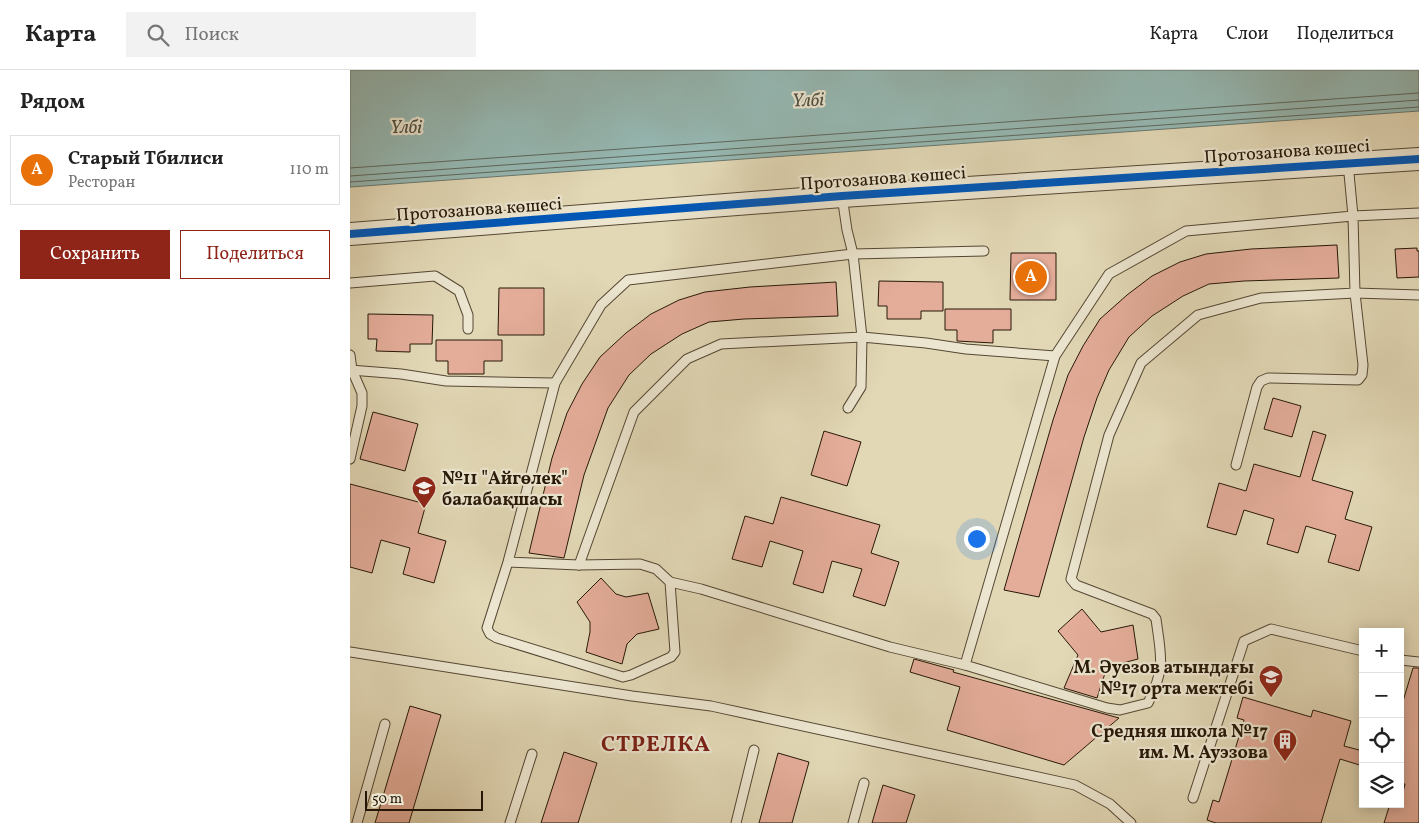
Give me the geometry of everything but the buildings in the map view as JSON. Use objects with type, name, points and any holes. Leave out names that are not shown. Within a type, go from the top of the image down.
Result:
[{"type":"street","name":"Протозанова көшесі","points":[[350,234],[842,196],[1348,162],[1419,159]]},
{"type":"lane","points":[[1236,465],[1257,387],[1261,381],[1268,378],[1358,380],[1362,375],[1355,293],[1353,216],[1348,162]]},
{"type":"lane","points":[[842,196],[853,254],[862,337],[861,388],[848,408]]},
{"type":"lane","points":[[965,665],[1055,356],[1109,274],[1186,231],[1353,216],[1419,213]]},
{"type":"lane","points":[[670,582],[675,652],[672,657],[631,675],[623,677],[498,638],[490,634],[487,628],[508,562],[555,383],[601,305],[628,280],[853,254],[984,251]]},
{"type":"lane","points":[[350,284],[435,276],[459,291],[468,315],[468,329]]},
{"type":"lane","points":[[508,562],[579,565],[640,564],[656,569],[670,582],[710,592],[890,647],[965,665],[1107,708],[1120,710],[1148,703],[1157,685],[1162,662],[1156,619],[1152,614],[1076,585],[1071,579],[1109,435],[1141,363],[1198,315],[1261,298],[1355,293],[1419,295]]},
{"type":"lane","points":[[579,565],[634,412],[687,359],[721,344],[862,337],[926,343],[966,350],[1055,356]]},
{"type":"lane","points":[[350,355],[351,370],[362,393],[362,406],[350,459]]},
{"type":"lane","points":[[351,370],[446,381],[555,383]]},
{"type":"lane","points":[[1193,798],[1244,642],[1271,629],[1359,650]]},
{"type":"lane","points":[[350,652],[632,696],[711,706],[1066,783],[1075,785],[1110,804],[1131,823]]},
{"type":"lane","points":[[1404,660],[1419,662]]},
{"type":"lane","points":[[357,823],[385,724]]},
{"type":"lane","points":[[736,823],[754,750]]},
{"type":"lane","points":[[510,823],[532,754]]},
{"type":"lane","points":[[853,823],[864,783]]},
{"type":"water","name":"Үлбі","points":[[350,70],[1419,70],[1419,111],[350,187]]},
{"type":"cycle path","points":[[350,234],[842,196],[1419,159]]},
{"type":"place","name":"Старый Тбилиси","points":[[1031,277]]},
{"type":"place","name":"№11 \"Айгөлек\" балабақшасы","points":[[424,509]]},
{"type":"place","name":"М. Әуезов атындағы №17 орта мектебі","points":[[1271,698]]},
{"type":"place","name":"Средняя школа №17 им. М. Ауэзова","points":[[1285,762]]},
{"type":"district","name":"СТРЕЛКА","points":[[656,743]]}]
